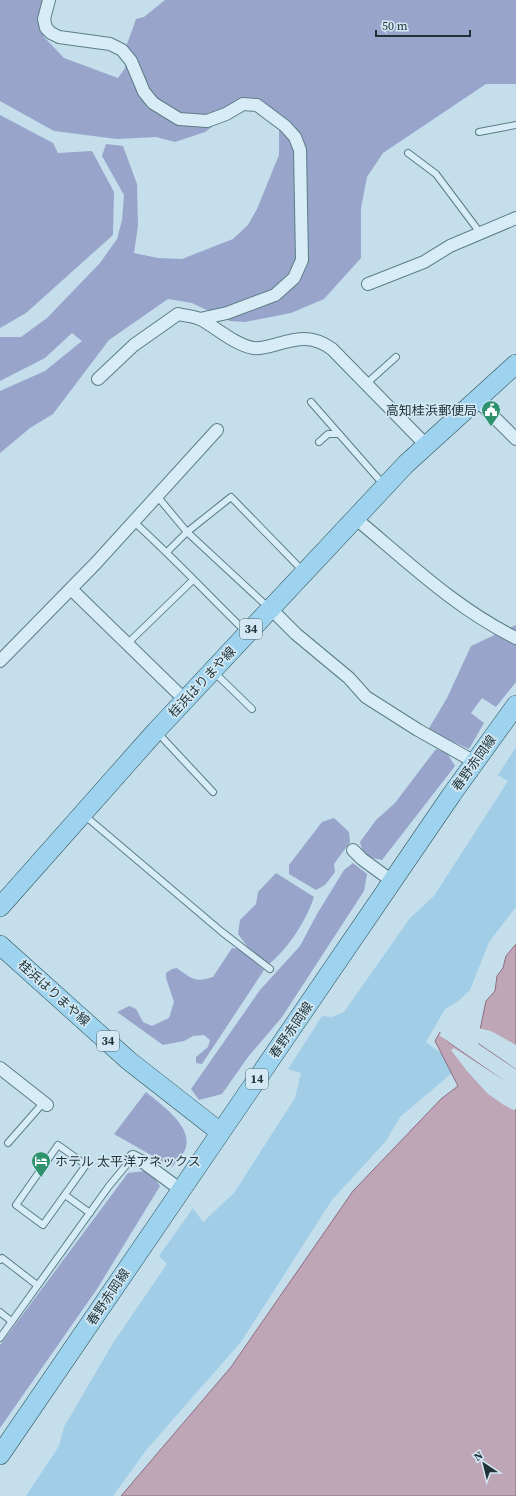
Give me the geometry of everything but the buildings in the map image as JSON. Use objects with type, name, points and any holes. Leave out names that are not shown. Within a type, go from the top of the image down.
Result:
[{"type":"main road","name":"桂浜はりまや線","points":[[0,906],[156,731],[385,486],[426,445],[516,364]]},
{"type":"main road","name":"春野赤岡線","points":[[0,1455],[392,881],[516,706]]},
{"type":"main road","name":"桂浜はりまや線","points":[[0,945],[128,1060],[220,1132]]},
{"type":"street","points":[[49,0],[44,19],[46,28],[51,33],[59,37],[110,44],[122,50],[130,61],[144,92],[153,103],[179,119],[207,121],[243,104],[257,105],[285,126],[295,137],[300,150],[302,260],[294,278],[275,295],[228,312],[200,319]]},
{"type":"street","points":[[368,284],[424,262],[450,246],[515,219]]},
{"type":"street","points":[[98,379],[134,345],[178,314],[200,319],[242,345],[254,348],[263,348],[294,339],[306,338],[321,342],[332,349],[426,445]]},
{"type":"street","points":[[477,400],[516,439]]},
{"type":"street","points":[[0,662],[134,522],[217,430]]},
{"type":"street","points":[[355,518],[448,597],[494,627],[516,638]]},
{"type":"street","points":[[71,589],[185,700]]},
{"type":"street","points":[[270,608],[296,634],[349,678],[366,697],[418,730],[475,762]]},
{"type":"street","points":[[353,850],[362,859],[392,881]]},
{"type":"street","points":[[0,1068],[45,1103]]},
{"type":"street","points":[[133,1157],[143,1162],[181,1190]]},
{"type":"lane","points":[[479,132],[516,125]]},
{"type":"lane","points":[[408,153],[436,174],[481,234]]},
{"type":"lane","points":[[366,384],[396,357]]},
{"type":"lane","points":[[311,402],[385,486]]},
{"type":"lane","points":[[319,442],[328,434],[339,434]]},
{"type":"lane","points":[[157,496],[187,532],[270,608]]},
{"type":"lane","points":[[167,552],[187,532],[231,497],[304,572]]},
{"type":"lane","points":[[134,522],[167,552],[247,633]]},
{"type":"lane","points":[[127,644],[193,580]]},
{"type":"lane","points":[[212,670],[252,709]]},
{"type":"lane","points":[[156,731],[213,792]]},
{"type":"lane","points":[[83,814],[222,932],[270,969]]},
{"type":"lane","points":[[8,1143],[45,1103]]},
{"type":"lane","points":[[58,1145],[86,1165],[65,1195],[43,1225],[16,1205],[58,1145]]},
{"type":"lane","points":[[0,1338],[37,1285],[133,1157]]},
{"type":"lane","points":[[65,1195],[90,1213]]},
{"type":"lane","points":[[0,1260],[2,1258],[37,1285]]},
{"type":"lane","points":[[0,1312],[11,1321]]},
{"type":"shaded area","points":[[0,0],[47,0],[42,10],[44,37],[64,58],[118,78],[125,68],[126,47],[136,19],[144,17],[165,0],[516,0],[516,84],[486,84],[383,153],[367,177],[361,208],[361,258],[324,299],[291,313],[245,322],[230,321],[192,303],[168,299],[109,340],[53,414],[30,428],[0,453],[0,391],[45,371],[82,341],[72,333],[45,358],[0,381],[0,337],[21,337],[47,318],[100,263],[117,239],[122,220],[124,195],[102,156],[106,144],[123,146],[137,184],[138,226],[134,253],[158,258],[182,259],[233,239],[248,225],[257,209],[279,155],[279,120],[258,102],[228,115],[205,132],[175,142],[156,137],[117,139],[54,131],[0,101]]},
{"type":"shaded area","points":[[0,115],[53,143],[58,153],[92,151],[114,192],[113,235],[26,313],[0,328]]},
{"type":"shaded area","points":[[516,625],[516,682],[496,707],[482,698],[471,713],[484,723],[469,749],[428,730],[447,698],[471,646]]},
{"type":"shaded area","points":[[436,749],[447,753],[455,766],[382,860],[364,856],[360,842],[376,820],[395,803]]},
{"type":"shaded area","points":[[334,818],[349,832],[350,842],[334,864],[335,872],[325,885],[316,890],[289,874],[289,865],[322,822]]},
{"type":"shaded area","points":[[353,863],[367,874],[364,891],[282,1017],[248,1057],[222,1094],[199,1100],[191,1089],[260,990],[300,946],[317,914],[344,870]]},
{"type":"shaded area","points":[[276,873],[314,897],[311,906],[296,934],[268,965],[250,950],[238,934],[240,920],[256,904],[258,892]]},
{"type":"shaded area","points":[[516,944],[516,1069],[479,1044],[480,1030],[486,1001],[495,991],[497,976],[503,968],[506,956]]},
{"type":"shaded area","points":[[232,948],[241,949],[264,970],[202,1064],[196,1063],[196,1057],[208,1047],[210,1040],[204,1035],[193,1036],[184,1041],[163,1045],[117,1012],[129,1006],[136,1009],[143,1022],[152,1026],[169,1018],[174,1002],[166,978],[166,973],[177,968],[186,975],[198,980],[213,977]]},
{"type":"shaded area","points":[[440,1032],[447,1041],[516,1089],[516,1496],[121,1496],[231,1367],[353,1191],[441,1099],[458,1086],[435,1041]]},
{"type":"shaded area","points":[[146,1092],[174,1117],[181,1125],[185,1133],[187,1141],[185,1150],[172,1167],[114,1134]]},
{"type":"shaded area","points":[[145,1171],[155,1179],[160,1186],[97,1289],[0,1428],[0,1345],[128,1173]]},
{"type":"sand","points":[[516,747],[516,907],[489,942],[470,990],[457,1002],[445,1009],[426,1042],[459,1067],[400,1117],[386,1141],[332,1200],[241,1342],[147,1449],[113,1496],[26,1496],[59,1446],[64,1427],[113,1343],[167,1264],[159,1256],[193,1208],[203,1222],[234,1193],[295,1098],[301,1073],[288,1069],[322,1016],[332,1017],[344,1012],[410,918],[434,896],[508,781],[498,775]]},
{"type":"pier","points":[[478,1028],[491,1031],[516,1045],[516,1069],[477,1042]]},
{"type":"pier","points":[[438,1031],[441,1031],[448,1039],[516,1086],[516,1109],[513,1110],[488,1094],[467,1071],[451,1050],[454,1048],[505,1081],[439,1035],[441,1033]]},
{"type":"place","name":"高知桂浜郵便局","points":[[491,427]]},
{"type":"place","name":"ホテル 太平洋アネックス","points":[[41,1178]]}]
